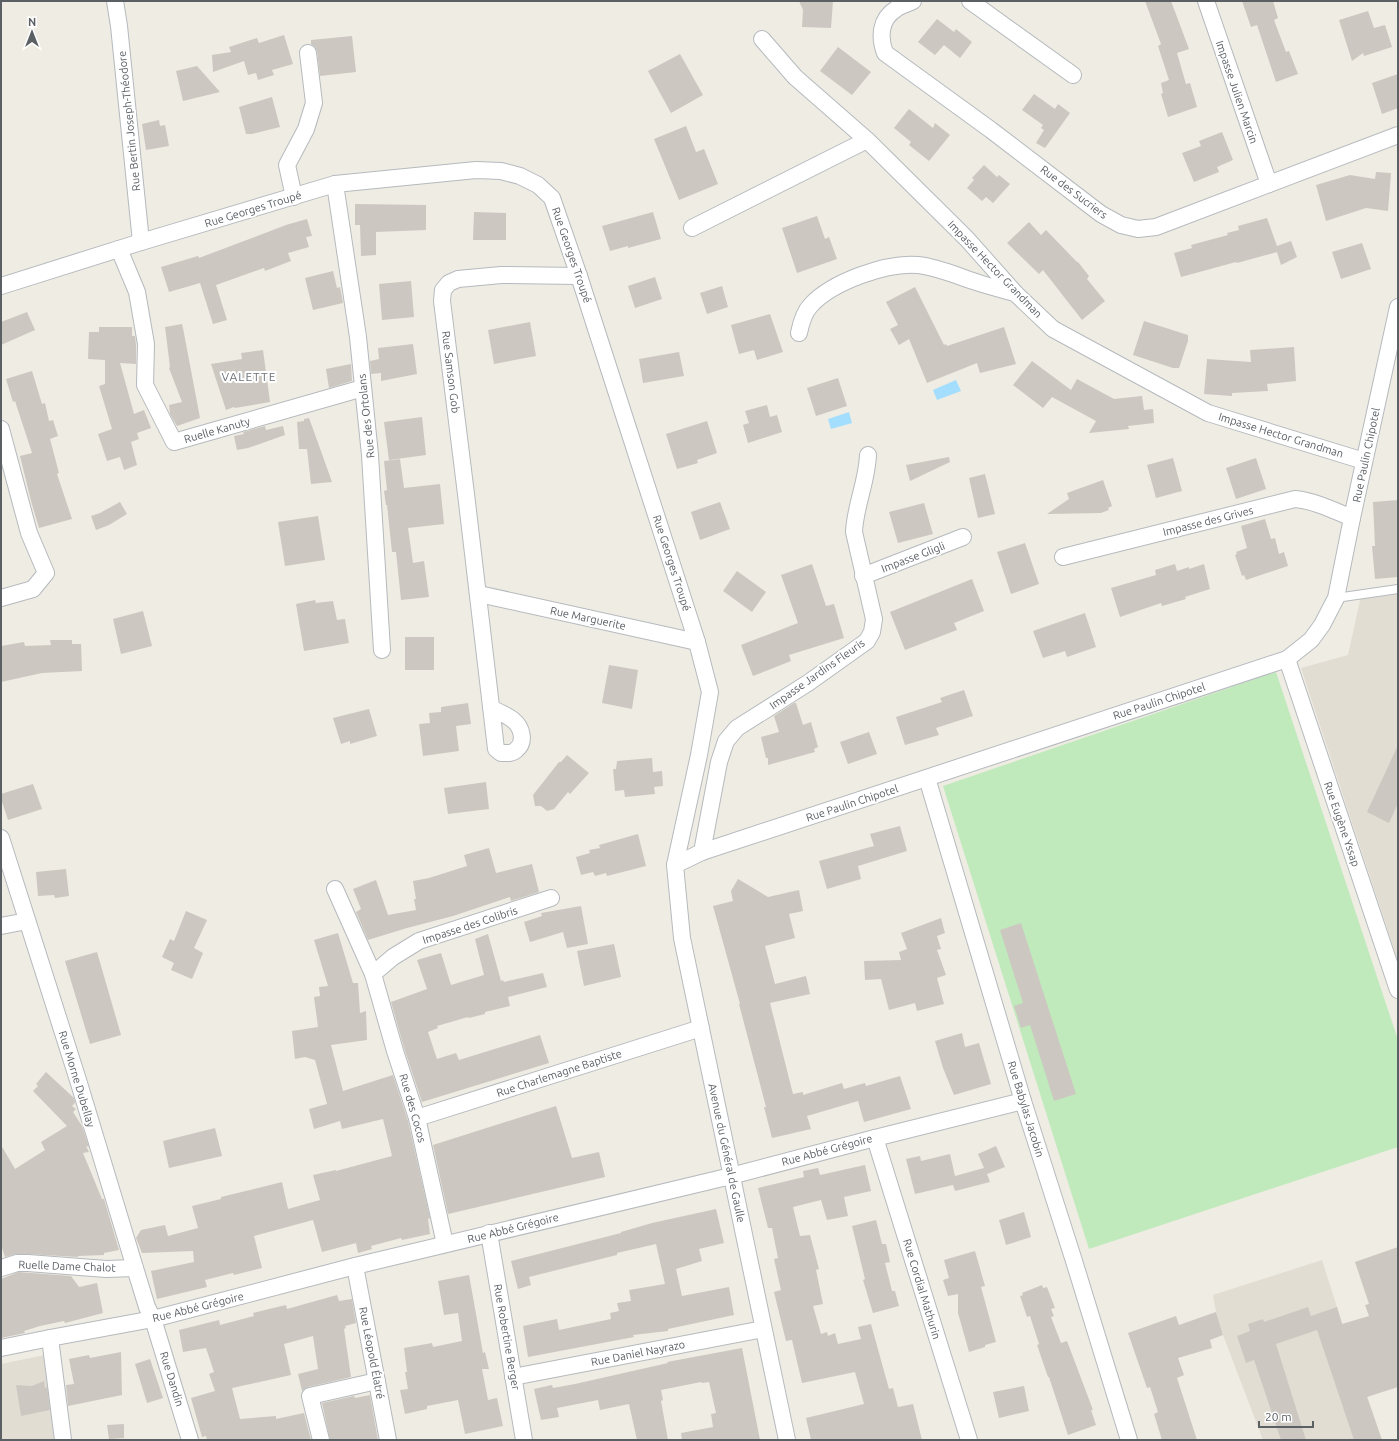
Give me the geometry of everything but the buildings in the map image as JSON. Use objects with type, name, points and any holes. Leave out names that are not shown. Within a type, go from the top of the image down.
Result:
[{"type":"street","name":"Rue Bertin Joseph-Théodore","points":[[114,1],[120,26],[141,242]]},
{"type":"street","name":"Rue des Sucriers","points":[[914,1],[896,9],[885,21],[881,35],[881,43],[885,53],[991,130],[1101,214],[1121,225],[1138,229],[1156,227],[1398,135]]},
{"type":"street","points":[[970,1],[1073,75]]},
{"type":"street","name":"Impasse Julien Marcin","points":[[1206,1],[1269,184]]},
{"type":"street","name":"Impasse Hector Grandman","points":[[762,39],[795,77],[867,140],[968,239],[1015,293],[1053,329],[1208,413],[1364,461]]},
{"type":"street","points":[[294,197],[286,165],[306,129],[314,103],[308,53]]},
{"type":"street","points":[[692,228],[867,140]]},
{"type":"street","name":"Rue Georges Troupé","points":[[1,286],[335,184],[476,170],[501,171],[520,176],[538,185],[552,198],[579,276],[697,642],[710,692],[709,703],[675,865]]},
{"type":"street","name":"Rue des Ortolans","points":[[335,184],[358,337],[370,455],[382,650]]},
{"type":"street","name":"Ruelle Kanuty","points":[[120,249],[136,292],[145,337],[145,385],[174,442],[363,388]]},
{"type":"street","points":[[799,332],[803,319],[810,306],[822,295],[859,275],[885,268],[916,265],[940,270],[1015,293]]},
{"type":"street","name":"Rue Samson Gob","points":[[479,594],[442,301],[443,290],[449,283],[458,279],[501,275],[579,276]]},
{"type":"street","name":"Rue Paulin Chipotel","points":[[675,865],[702,852],[1287,659],[1311,640],[1322,625],[1336,598],[1398,307]]},
{"type":"street","points":[[1,429],[29,533],[46,573],[33,590],[1,598]]},
{"type":"street","name":"Impasse Jardins Fleuris","points":[[702,852],[719,762],[726,742],[737,728],[814,679],[867,641],[872,632],[874,619],[854,532],[854,520],[868,468],[868,456]]},
{"type":"street","name":"Impasse des Grives","points":[[1063,557],[1295,499],[1306,500],[1352,518]]},
{"type":"street","name":"Impasse Gligli","points":[[863,576],[963,537]]},
{"type":"street","points":[[479,594],[491,708]]},
{"type":"street","name":"Rue Marguerite","points":[[479,594],[697,642]]},
{"type":"street","name":"Rue Eugène Yssap","points":[[1287,659],[1398,990]]},
{"type":"street","name":"Rue Babylas Jacobin","points":[[927,778],[1023,1101],[1129,1440]]},
{"type":"street","name":"Rue Morne Dubellay","points":[[1,838],[78,1080],[134,1268],[147,1307],[153,1319]]},
{"type":"street","name":"Avenue du Général de Gaulle","points":[[675,865],[682,938],[787,1440]]},
{"type":"street","name":"Rue des Cocos","points":[[334,889],[373,974],[418,1118],[445,1244]]},
{"type":"street","name":"Impasse des Colibris","points":[[373,974],[394,957],[419,941],[551,898]]},
{"type":"street","points":[[1,926],[27,921]]},
{"type":"street","name":"Rue Charlemagne Baptiste","points":[[418,1118],[701,1028]]},
{"type":"street","name":"Rue Abbé Grégoire","points":[[1,1348],[153,1319],[355,1266],[731,1176],[1023,1101]]},
{"type":"street","name":"Rue Cordial Mathurin","points":[[875,1138],[969,1440]]},
{"type":"street","name":"Rue Robertine Berger","points":[[489,1233],[524,1440]]},
{"type":"street","name":"Ruelle Dame Chalot","points":[[1,1268],[17,1263],[28,1263],[106,1269],[134,1268]]},
{"type":"street","name":"Rue Léopold Élatré","points":[[355,1266],[388,1440]]},
{"type":"street","name":"Rue Dandin","points":[[153,1319],[190,1440]]},
{"type":"street","name":"Rue Daniel Nayrazo","points":[[513,1377],[763,1329]]},
{"type":"street","points":[[50,1338],[64,1440]]},
{"type":"street","points":[[321,1440],[310,1396],[377,1381]]},
{"type":"lane","points":[[1336,598],[1398,589]]},
{"type":"shaded area","points":[[1398,592],[1398,961],[1301,668],[1348,655],[1361,596]]},
{"type":"shaded area","points":[[1322,1260],[1382,1440],[1263,1440],[1223,1335],[1216,1312],[1213,1295]]},
{"type":"shaded area","points":[[45,1355],[57,1440],[1,1440],[1,1364]]},
{"type":"green space","points":[[1276,672],[1398,1040],[1398,1147],[1089,1249],[943,786]]},
{"type":"water","points":[[956,380],[961,391],[937,400],[933,390]]},
{"type":"water","points":[[849,412],[852,423],[831,429],[828,419]]},
{"type":"district","name":"VALETTE","points":[[249,376]]}]
